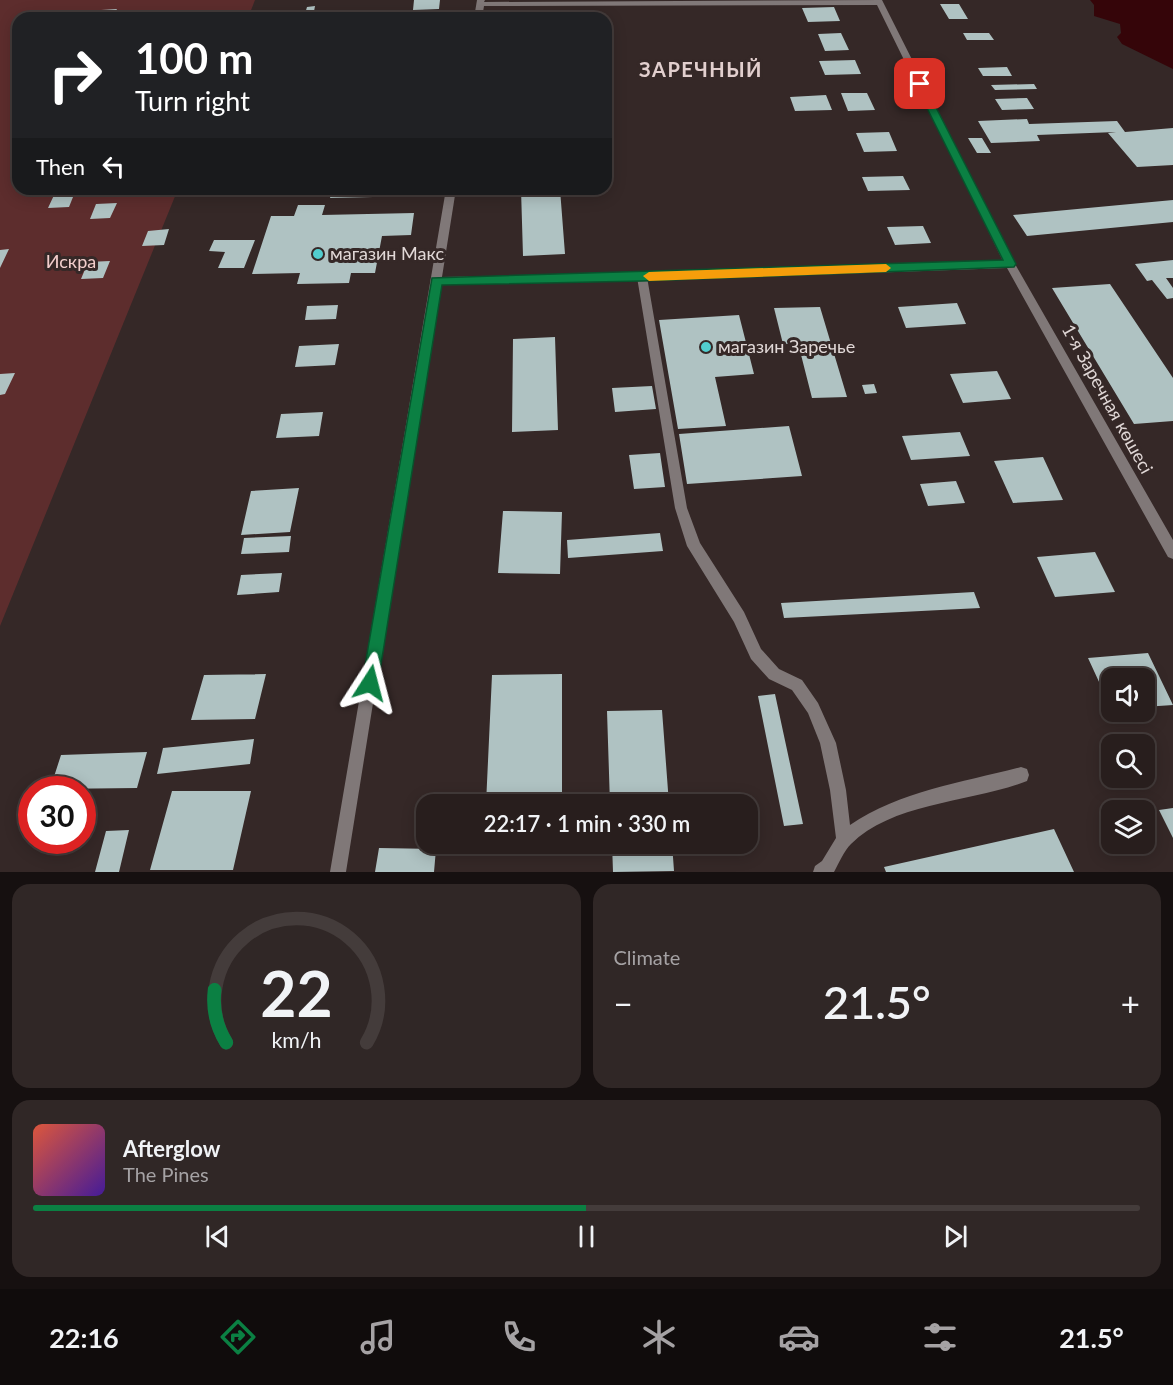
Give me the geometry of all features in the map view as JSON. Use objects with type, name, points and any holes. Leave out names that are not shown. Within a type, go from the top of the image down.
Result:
[{"type":"street","points":[[481,2],[879,2]]},
{"type":"street","name":"1-я Заречная көшесі","points":[[879,2],[1010,264],[1173,552]]},
{"type":"street","points":[[339,872],[450,195]]},
{"type":"street","points":[[436,281],[642,277],[1010,264]]},
{"type":"street","points":[[642,277],[681,508],[694,546],[739,617],[756,654],[774,674],[797,686],[813,708],[828,743],[838,790],[844,839]]},
{"type":"street","points":[[821,872],[828,867],[844,839],[877,816],[923,800],[1021,776]]},
{"type":"green space","name":"Искра","points":[[0,0],[255,0],[250,12],[12,12],[12,195],[176,195],[0,626]]},
{"type":"shaded area","points":[[1090,0],[1173,0],[1173,69],[1122,44],[1117,37],[1121,33],[1120,24],[1094,16],[1094,5]]},
{"type":"building","points":[[414,0],[440,0],[439,9],[413,10]]},
{"type":"building","points":[[940,4],[959,4],[968,19],[949,19]]},
{"type":"building","points":[[315,6],[314,12],[306,12],[307,7]]},
{"type":"building","points":[[834,7],[840,21],[808,22],[802,8]]},
{"type":"building","points":[[117,9],[115,12],[100,12]]},
{"type":"building","points":[[841,33],[849,50],[825,51],[818,34]]},
{"type":"building","points":[[963,33],[989,33],[994,40],[967,40]]},
{"type":"building","points":[[855,60],[861,74],[825,75],[819,61]]},
{"type":"building","points":[[1007,67],[1012,76],[983,76],[978,68]]},
{"type":"building","points":[[1034,84],[1037,89],[995,90],[991,85]]},
{"type":"building","points":[[841,93],[867,93],[875,110],[848,111]]},
{"type":"building","points":[[826,95],[832,110],[795,111],[790,97]]},
{"type":"building","points":[[1027,98],[1034,109],[1002,110],[995,99]]},
{"type":"building","points":[[1027,119],[1029,124],[1117,121],[1125,132],[1173,128],[1173,165],[1137,167],[1108,133],[1116,132],[1037,135],[1040,141],[991,143],[978,121]]},
{"type":"building","points":[[889,132],[897,151],[864,152],[856,133]]},
{"type":"building","points":[[968,138],[982,138],[991,153],[977,153]]},
{"type":"building","points":[[903,176],[910,190],[868,191],[862,177]]},
{"type":"building","points":[[54,195],[74,195],[69,207],[48,208]]},
{"type":"building","points":[[331,195],[374,195],[373,197],[330,198]]},
{"type":"building","points":[[521,195],[560,195],[565,254],[523,256]]},
{"type":"building","points":[[1173,200],[1173,222],[1027,236],[1013,215]]},
{"type":"building","points":[[117,203],[110,218],[90,219],[96,204]]},
{"type":"building","name":"магазин Макс","points":[[298,205],[325,205],[322,215],[414,213],[411,235],[382,236],[375,273],[351,273],[349,283],[297,284],[300,273],[252,274],[271,216],[294,216]]},
{"type":"building","points":[[923,226],[931,243],[895,245],[887,227]]},
{"type":"building","points":[[169,229],[164,245],[142,246],[148,231]]},
{"type":"building","points":[[214,240],[255,240],[244,268],[218,268],[225,252],[209,251]]},
{"type":"building","points":[[9,249],[0,268],[0,250]]},
{"type":"building","points":[[1173,260],[1173,278],[1166,278],[1173,288],[1173,298],[1167,299],[1152,280],[1147,281],[1135,264]]},
{"type":"building","points":[[110,261],[103,278],[81,279],[88,262]]},
{"type":"building","points":[[1110,284],[1173,378],[1173,421],[1134,424],[1052,288]]},
{"type":"building","points":[[957,303],[966,324],[906,328],[898,307]]},
{"type":"building","points":[[338,305],[336,319],[305,320],[307,306]]},
{"type":"building","points":[[820,307],[847,397],[812,398],[798,343],[783,344],[774,308]]},
{"type":"building","name":"магазин Заречье","points":[[739,315],[754,374],[715,377],[726,426],[678,429],[659,320]]},
{"type":"building","points":[[555,337],[558,430],[512,432],[513,339]]},
{"type":"building","points":[[339,344],[335,365],[295,367],[299,346]]},
{"type":"building","points":[[997,371],[1011,399],[963,403],[950,374]]},
{"type":"building","points":[[15,373],[5,394],[0,395],[0,374]]},
{"type":"building","points":[[874,384],[877,393],[865,394],[862,385]]},
{"type":"building","points":[[652,386],[656,409],[615,412],[612,388]]},
{"type":"building","points":[[323,412],[319,436],[276,438],[281,414]]},
{"type":"building","points":[[789,426],[802,476],[687,484],[679,434]]},
{"type":"building","points":[[960,432],[970,456],[911,460],[902,436]]},
{"type":"building","points":[[660,453],[665,487],[634,489],[629,455]]},
{"type":"building","points":[[1043,457],[1063,500],[1013,503],[994,461]]},
{"type":"building","points":[[956,481],[965,503],[928,506],[920,484]]},
{"type":"building","points":[[299,488],[290,532],[241,535],[251,491]]},
{"type":"building","points":[[503,511],[562,512],[560,574],[498,573]]},
{"type":"building","points":[[660,533],[663,551],[568,558],[567,540]]},
{"type":"building","points":[[291,536],[289,552],[241,554],[244,538]]},
{"type":"building","points":[[1095,552],[1115,592],[1055,597],[1037,557]]},
{"type":"building","points":[[282,573],[279,592],[237,595],[241,575]]},
{"type":"building","points":[[974,592],[980,608],[784,618],[781,603]]},
{"type":"building","points":[[1148,653],[1173,705],[1155,706],[1155,668],[1101,668],[1101,686],[1088,658]]},
{"type":"building","points":[[266,674],[255,719],[191,720],[204,675]]},
{"type":"building","points":[[562,674],[562,794],[486,794],[492,675]]},
{"type":"building","points":[[775,694],[803,824],[784,826],[758,696]]},
{"type":"building","points":[[662,710],[668,794],[610,794],[607,711]]},
{"type":"building","points":[[254,739],[250,764],[157,774],[163,748]]},
{"type":"building","points":[[147,752],[137,788],[96,788],[96,776],[54,776],[61,755]]},
{"type":"building","points":[[172,791],[251,791],[233,870],[150,870]]},
{"type":"building","points":[[1173,808],[1173,838],[1159,810]]},
{"type":"building","points":[[1054,829],[1074,872],[886,872],[884,867]]},
{"type":"building","points":[[129,830],[119,872],[95,872],[106,831]]},
{"type":"building","points":[[379,848],[416,849],[416,854],[436,854],[434,872],[375,872]]},
{"type":"building","points":[[612,854],[673,854],[674,871],[613,872]]},
{"type":"slow traffic","points":[[649,276],[886,268]]},
{"type":"place","name":"магазин Макс","points":[[318,254]]},
{"type":"place","name":"магазин Заречье","points":[[706,347]]},
{"type":"district","name":"ЗАРЕЧНЫЙ","points":[[701,70]]},
{"type":"route","points":[[370,683],[436,281],[642,277],[1010,264],[920,84]]}]
